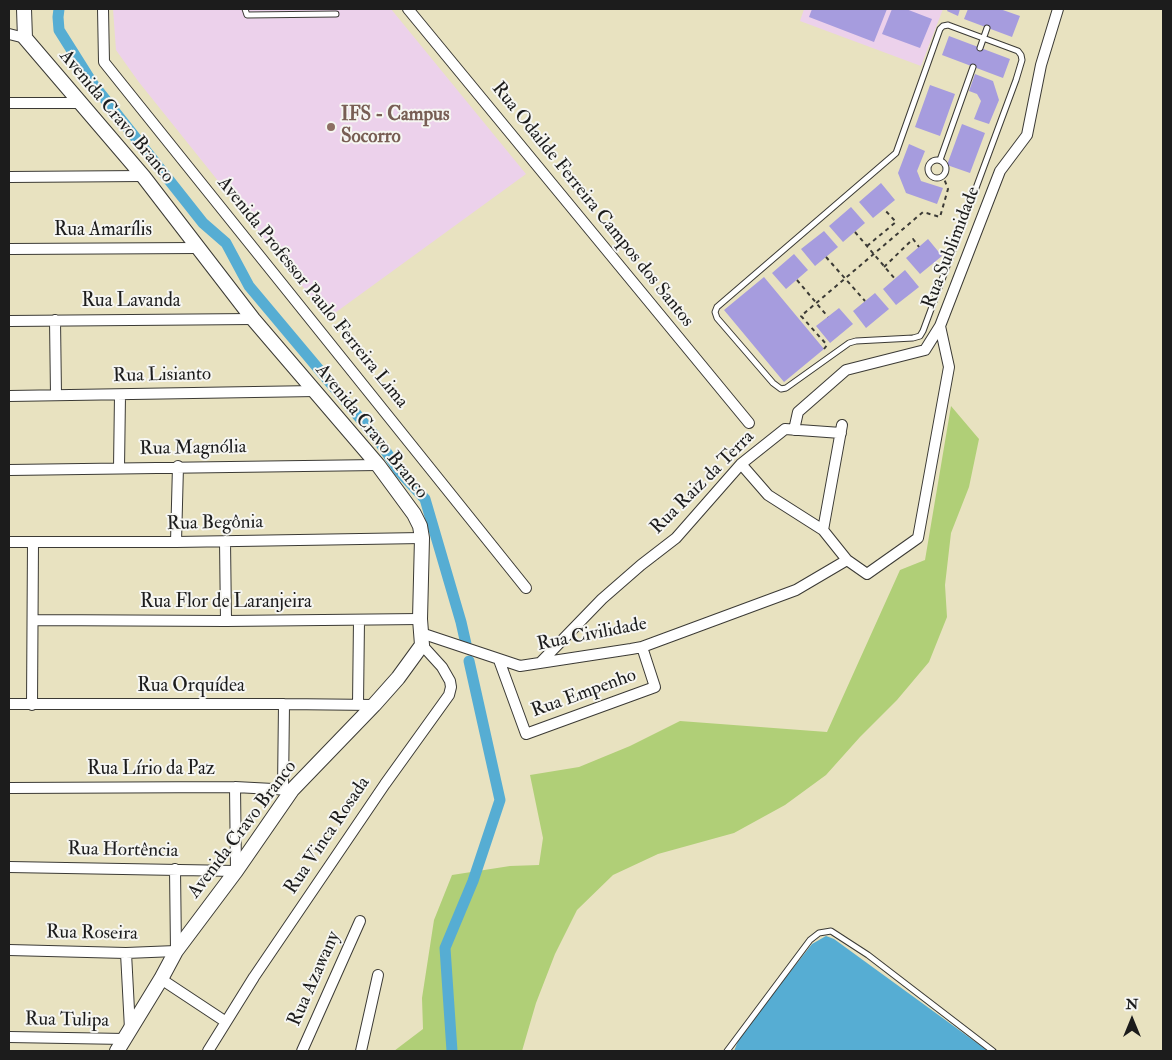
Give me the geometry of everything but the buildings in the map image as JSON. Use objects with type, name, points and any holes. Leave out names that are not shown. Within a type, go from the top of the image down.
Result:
[{"type":"street","points":[[9,34],[25,38],[24,9]]},
{"type":"street","name":"Avenida Professor Paulo Ferreira Lima","points":[[103,9],[104,62],[526,588]]},
{"type":"street","name":"Rua Odailde Ferreira Campos dos Santos","points":[[408,9],[749,424]]},
{"type":"street","name":"Rua Sublimidade","points":[[847,560],[867,574],[918,538],[949,367],[940,326],[1000,171],[1027,135],[1041,65],[1058,9]]},
{"type":"street","name":"Avenida Cravo Branco","points":[[25,38],[143,176],[253,320],[378,465],[414,514],[420,526],[422,538],[421,639],[398,678],[374,705],[288,789],[236,870],[176,951],[161,979],[116,1051]]},
{"type":"street","points":[[9,103],[80,103]]},
{"type":"street","points":[[9,177],[143,176]]},
{"type":"street","name":"Rua Amarílis","points":[[9,249],[197,248]]},
{"type":"street","points":[[55,320],[56,395]]},
{"type":"street","name":"Rua Lavanda","points":[[9,321],[253,320]]},
{"type":"street","points":[[794,430],[798,412],[846,370],[925,350],[940,326]]},
{"type":"street","name":"Rua Lisianto","points":[[9,396],[316,391]]},
{"type":"street","points":[[119,468],[120,395]]},
{"type":"street","name":"Rua Raiz da Terra","points":[[540,663],[602,599],[676,538],[741,464],[785,429],[841,429],[823,530]]},
{"type":"street","points":[[741,464],[768,495],[823,530],[847,560]]},
{"type":"street","name":"Rua Magnólia","points":[[9,470],[178,466],[378,465]]},
{"type":"street","points":[[176,542],[178,466]]},
{"type":"street","name":"Rua Begônia","points":[[9,542],[176,542],[422,538]]},
{"type":"street","points":[[225,541],[226,621]]},
{"type":"street","points":[[32,705],[33,542]]},
{"type":"street","name":"Rua Civilidade","points":[[421,639],[520,666],[642,646],[796,590],[847,560]]},
{"type":"street","name":"Rua Flor de Laranjeira","points":[[33,620],[420,619]]},
{"type":"street","points":[[358,704],[359,620]]},
{"type":"street","name":"Rua Vinca Rosada","points":[[208,1051],[254,978],[385,784],[449,696],[450,681],[421,639]]},
{"type":"street","name":"Rua Empenho","points":[[499,660],[526,734],[655,687],[642,646]]},
{"type":"street","name":"Rua Orquídea","points":[[9,704],[374,705]]},
{"type":"street","points":[[284,704],[288,789]]},
{"type":"street","points":[[235,787],[236,870]]},
{"type":"street","name":"Rua Lírio da Paz","points":[[9,788],[235,787],[288,789]]},
{"type":"street","name":"Rua Hortência","points":[[9,866],[236,870]]},
{"type":"street","points":[[175,869],[176,951]]},
{"type":"street","name":"Rua Azawany","points":[[302,1051],[360,921]]},
{"type":"street","name":"Rua Roseira","points":[[9,950],[126,953],[176,951]]},
{"type":"street","points":[[126,953],[127,1034]]},
{"type":"street","points":[[361,1051],[378,975]]},
{"type":"street","points":[[161,979],[226,1022]]},
{"type":"street","name":"Rua Tulipa","points":[[9,1038],[127,1034]]},
{"type":"lane","points":[[245,9],[247,15],[336,14]]},
{"type":"lane","points":[[948,25],[983,39],[1018,51],[1022,60],[923,331],[920,336],[913,338],[849,343],[786,388],[781,389],[773,383],[717,318],[715,312],[717,307],[896,153],[936,39],[943,26],[948,25]]},
{"type":"lane","points":[[980,48],[987,28]]},
{"type":"lane","points":[[940,160],[974,67]]},
{"type":"lane","points":[[940,160],[946,167],[943,176],[934,177],[928,171],[929,165],[932,161],[940,160]]},
{"type":"lane","points":[[728,1051],[810,940],[819,933],[831,931],[868,955],[993,1051]]},
{"type":"path","points":[[824,349],[827,345],[801,316],[923,212],[940,217],[948,189],[943,176]]},
{"type":"path","points":[[866,247],[896,222],[884,209]]},
{"type":"path","points":[[855,232],[894,279]]},
{"type":"path","points":[[884,267],[913,240],[919,247]]},
{"type":"path","points":[[826,257],[864,301]]},
{"type":"path","points":[[797,280],[828,317]]},
{"type":"shaded area","name":"IFS - Campus Socorro","points":[[113,9],[391,9],[526,174],[328,318],[138,81],[116,50]]},
{"type":"shaded area","points":[[804,9],[943,9],[921,66],[800,21]]},
{"type":"green space","points":[[951,406],[979,439],[969,487],[951,533],[945,585],[947,617],[929,662],[897,700],[826,775],[785,805],[734,833],[658,854],[613,875],[577,910],[555,954],[536,1003],[522,1051],[394,1051],[423,1029],[422,998],[434,920],[452,875],[510,866],[539,865],[543,838],[530,775],[579,767],[630,746],[680,721],[827,732],[900,570],[925,560]]},
{"type":"water","points":[[826,936],[834,939],[988,1051],[734,1051],[740,1036],[812,944]]},
{"type":"waterway","points":[[59,9],[59,30],[93,84],[203,223],[226,243],[249,286],[379,441],[399,471],[425,499],[466,644]]},
{"type":"waterway","points":[[452,1051],[445,948],[473,881],[500,800],[469,661]]},
{"type":"place","name":"IFS - Campus Socorro","points":[[331,127]]}]
